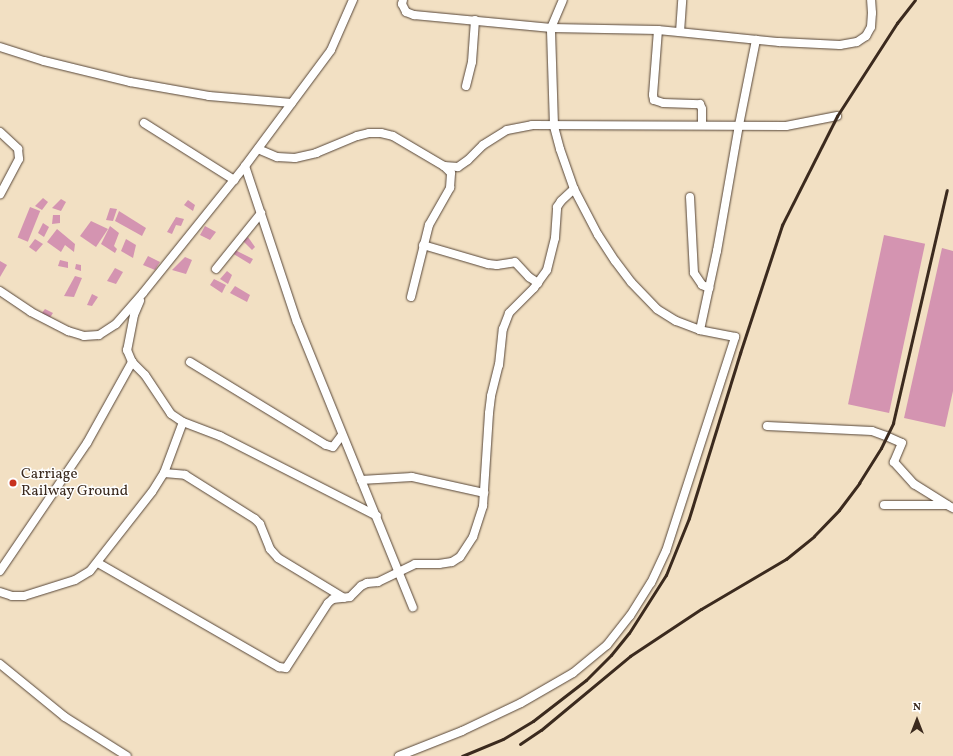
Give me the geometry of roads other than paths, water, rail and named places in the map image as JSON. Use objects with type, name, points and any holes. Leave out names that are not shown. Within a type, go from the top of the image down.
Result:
[{"type":"street","points":[[0,291],[31,312],[68,331],[84,336],[99,335],[116,324],[143,293],[234,180],[332,50],[353,0]]},
{"type":"street","points":[[403,0],[402,4],[406,12],[414,15],[552,28],[658,30],[756,40],[840,45],[857,42],[866,36],[871,27],[871,0]]},
{"type":"street","points":[[399,756],[462,731],[521,703],[573,673],[607,645],[630,616],[651,584],[666,550],[735,337],[700,330],[676,321],[657,309],[630,282],[602,242],[574,189],[560,149],[554,126],[552,28],[563,0]]},
{"type":"street","points":[[680,32],[682,0]]},
{"type":"street","points":[[466,86],[472,62],[475,20]]},
{"type":"street","points":[[658,30],[653,95],[654,100],[663,103],[700,104],[702,109],[702,125]]},
{"type":"street","points":[[700,330],[727,199],[739,125],[756,40]]},
{"type":"street","points":[[0,47],[44,61],[130,82],[209,96],[292,103]]},
{"type":"street","points":[[444,166],[458,167],[468,160],[483,145],[507,130],[532,125],[786,126],[837,116]]},
{"type":"street","points":[[144,123],[234,180]]},
{"type":"street","points":[[0,132],[18,148],[19,159],[0,194]]},
{"type":"street","points":[[258,149],[277,157],[295,158],[316,153],[369,132],[381,132],[393,136],[444,166],[451,173],[452,181],[450,188],[429,225],[410,297]]},
{"type":"street","points":[[245,166],[297,322],[413,606]]},
{"type":"street","points":[[98,563],[283,668],[286,668],[328,604],[333,599],[350,597],[361,586],[367,583],[378,582],[415,564],[439,564],[452,562],[460,557],[473,537],[480,518],[484,493],[491,396],[499,365],[503,329],[509,313],[538,283],[547,270],[552,252],[557,207],[561,200],[574,189]]},
{"type":"street","points":[[690,197],[694,273],[697,281],[709,288]]},
{"type":"street","points":[[216,269],[260,214]]},
{"type":"street","points":[[423,245],[488,264],[497,265],[515,262],[529,277],[538,283]]},
{"type":"street","points":[[143,293],[134,315],[128,337],[127,350],[132,362],[145,375],[171,414],[183,422],[220,436],[377,516]]},
{"type":"street","points":[[0,571],[87,443],[132,362]]},
{"type":"street","points":[[190,362],[326,445],[333,447],[342,435]]},
{"type":"street","points":[[0,592],[12,596],[24,596],[56,588],[75,580],[90,571],[98,563],[152,492],[164,473],[183,422]]},
{"type":"street","points":[[767,426],[872,431],[902,443],[894,462],[914,484],[950,507]]},
{"type":"street","points":[[164,473],[186,475],[255,519],[260,524],[270,549],[278,558],[344,598]]},
{"type":"street","points":[[361,480],[412,477],[484,493]]},
{"type":"street","points":[[884,505],[950,507]]},
{"type":"street","points":[[0,664],[65,717],[127,756]]},
{"type":"railway","points":[[462,756],[503,739],[533,721],[586,680],[611,655],[629,633],[666,575],[689,518],[740,353],[782,225],[837,116],[897,23],[915,0]]},
{"type":"railway","points":[[520,744],[541,730],[630,656],[701,609],[786,559],[814,536],[839,510],[859,483],[881,448],[893,423],[947,190]]},
{"type":"place","name":"Carriage Railway Ground","points":[[13,483]]}]
